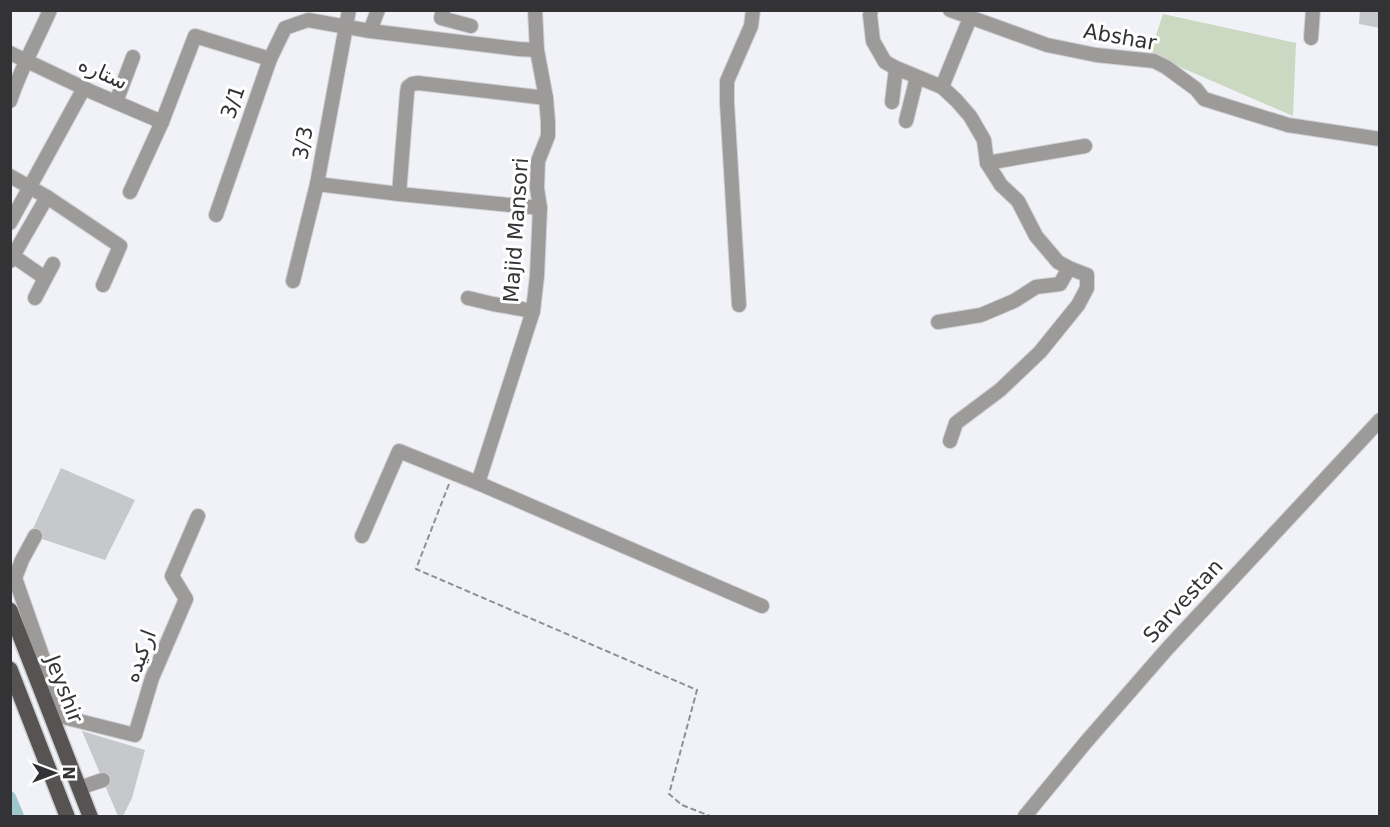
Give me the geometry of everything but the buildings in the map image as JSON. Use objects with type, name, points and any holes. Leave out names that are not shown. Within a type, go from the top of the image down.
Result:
[{"type":"main road","name":"Jeyshir","points":[[10,610],[90,816]]},
{"type":"main road","name":"Jeyshir","points":[[10,669],[67,816]]},
{"type":"street","points":[[10,100],[50,10]]},
{"type":"street","name":"3/3","points":[[293,281],[317,184],[350,10]]},
{"type":"street","points":[[370,30],[378,10]]},
{"type":"street","points":[[443,10],[441,18],[471,26]]},
{"type":"street","name":"Majid Mansori","points":[[478,483],[533,311],[540,208],[537,188],[538,161],[548,136],[546,98],[537,50],[536,10]]},
{"type":"street","points":[[739,304],[727,81],[751,26],[753,10]]},
{"type":"street","points":[[871,10],[873,41],[885,62],[942,87],[970,116],[984,140],[987,163],[1001,185],[1018,201],[1036,236],[1058,262],[1088,275],[1087,288],[1078,305],[1040,352],[1000,390],[956,423],[950,441]]},
{"type":"street","name":"Abshar","points":[[950,10],[1047,45],[1096,56],[1154,61],[1196,89],[1204,99],[1288,125],[1380,139]]},
{"type":"street","points":[[1311,38],[1312,10]]},
{"type":"street","points":[[309,15],[346,26],[370,30],[537,50]]},
{"type":"street","name":"3/1","points":[[216,214],[270,59],[285,28],[309,15]]},
{"type":"street","points":[[942,87],[970,18]]},
{"type":"street","points":[[130,192],[162,122],[195,36],[270,59]]},
{"type":"street","name":"ستاره","points":[[10,53],[162,122]]},
{"type":"street","points":[[116,102],[133,57]]},
{"type":"street","points":[[892,102],[896,68]]},
{"type":"street","points":[[906,121],[917,77]]},
{"type":"street","points":[[399,195],[407,93],[408,87],[412,84],[546,98]]},
{"type":"street","points":[[10,223],[84,88]]},
{"type":"street","points":[[987,163],[1085,146]]},
{"type":"street","points":[[10,177],[47,197],[120,246],[103,285]]},
{"type":"street","points":[[317,184],[399,195],[540,208]]},
{"type":"street","points":[[47,197],[12,259],[45,278],[35,298],[53,264]]},
{"type":"street","points":[[938,322],[981,315],[1014,301],[1036,287],[1060,284],[1069,268]]},
{"type":"street","points":[[468,298],[533,311]]},
{"type":"street","name":"Sarvestan","points":[[1025,816],[1167,649],[1380,420]]},
{"type":"street","points":[[362,536],[399,451],[762,606]]},
{"type":"street","name":"ارکیده","points":[[51,714],[135,735],[152,678],[186,599],[172,576],[198,516]]},
{"type":"street","points":[[34,536],[16,559],[13,581],[50,678],[56,705],[51,714]]},
{"type":"street","points":[[79,788],[103,780]]},
{"type":"path","points":[[454,473],[416,569],[697,690],[669,794],[682,805],[710,816]]},
{"type":"green space","points":[[1163,14],[1296,43],[1293,116],[1150,54]]},
{"type":"waterway","points":[[10,797],[18,816]]}]
